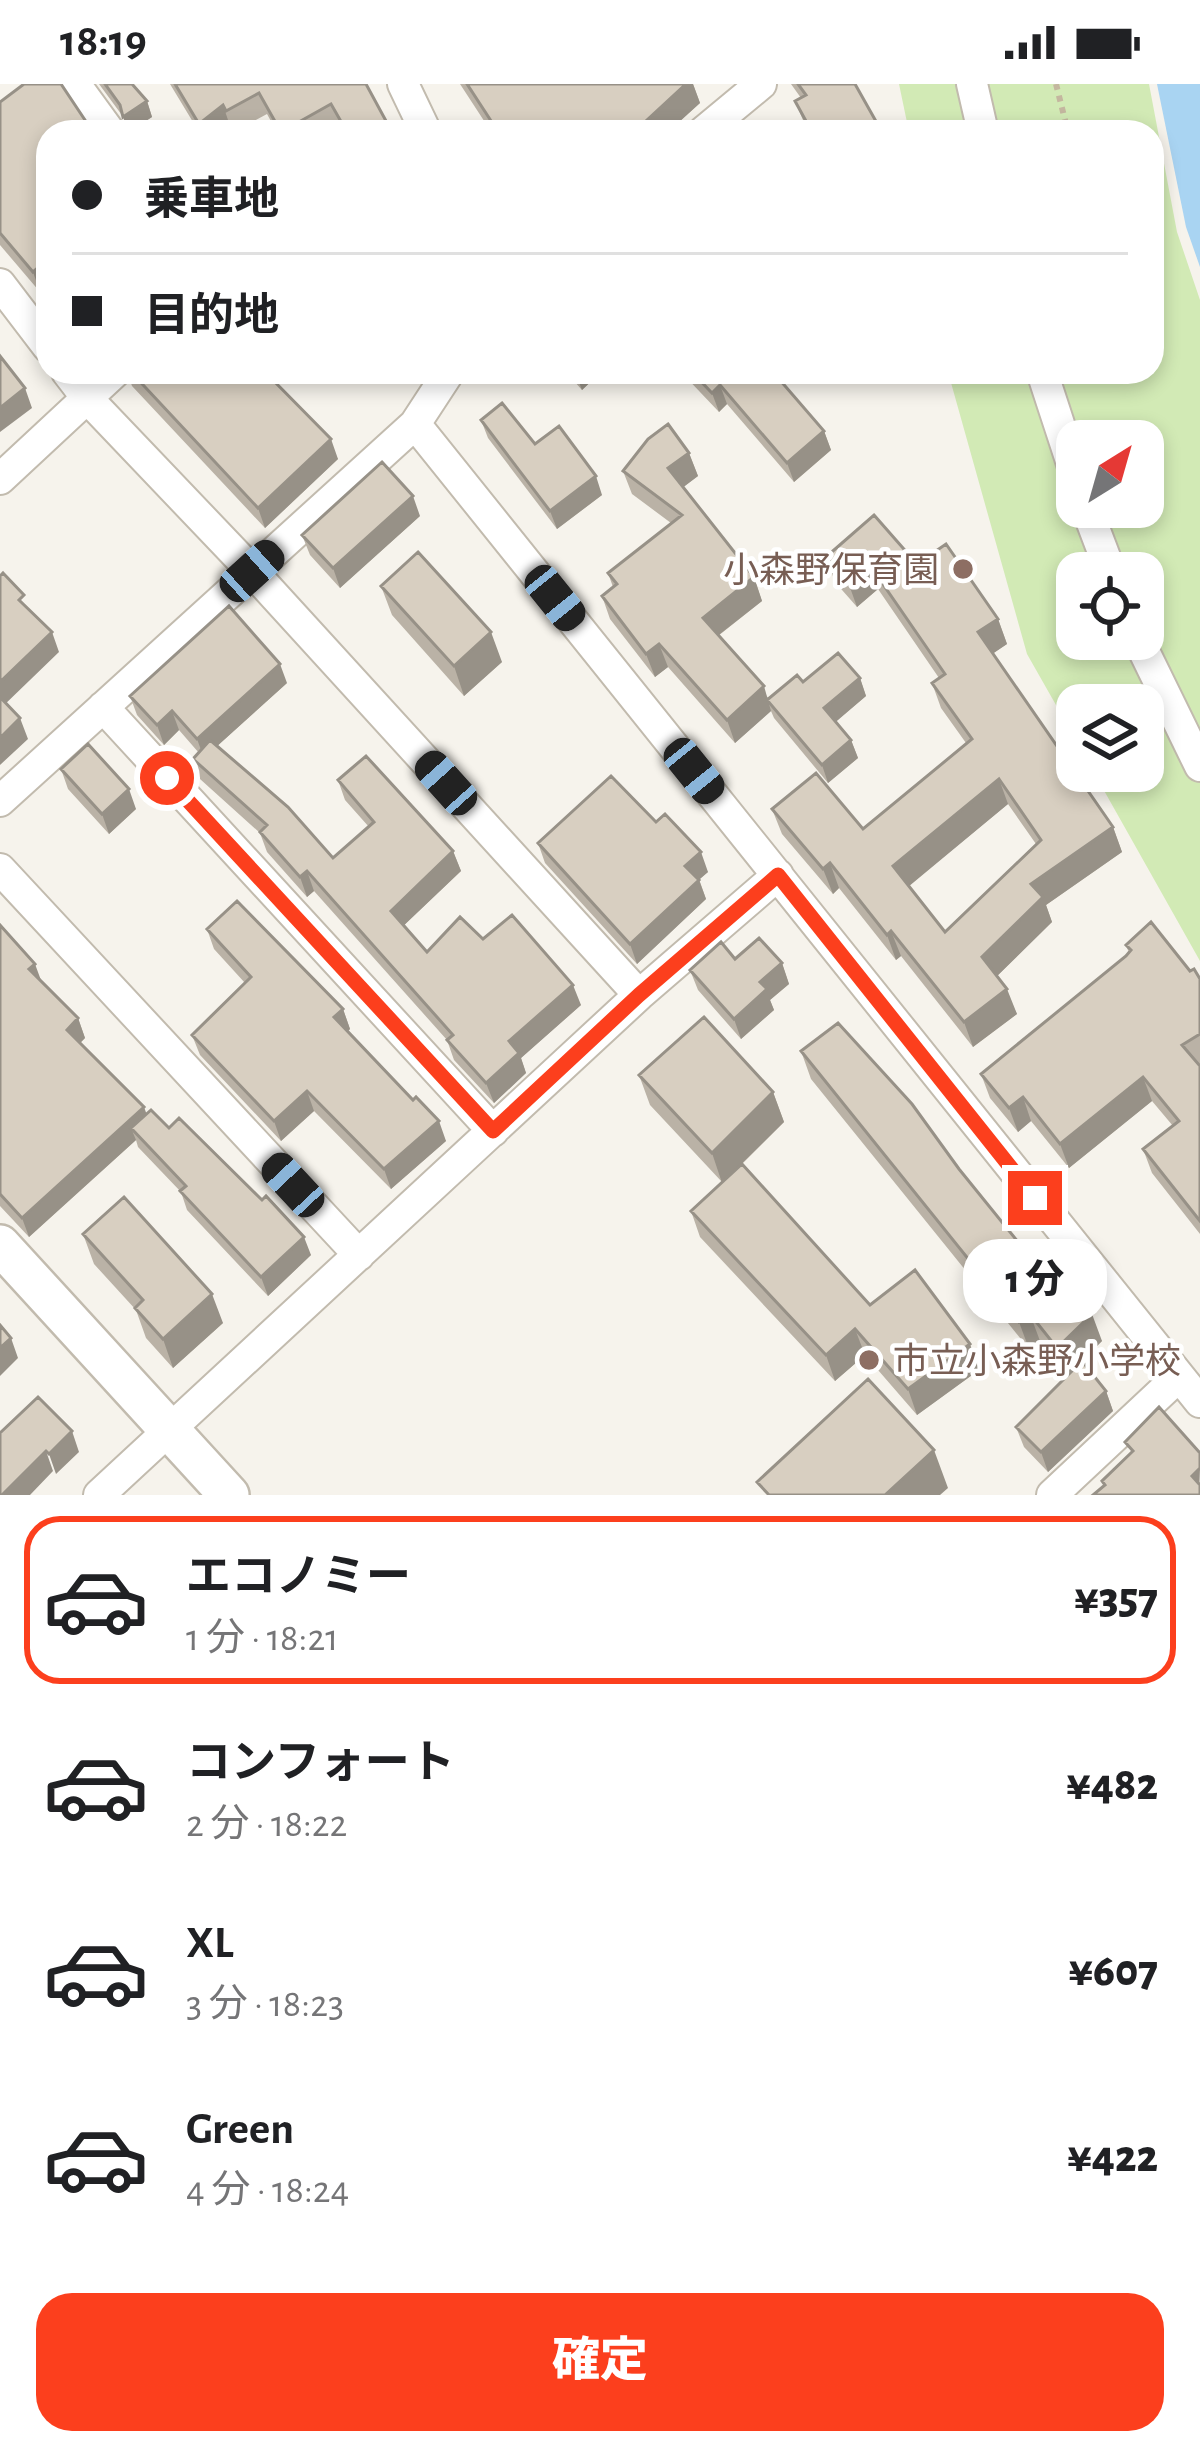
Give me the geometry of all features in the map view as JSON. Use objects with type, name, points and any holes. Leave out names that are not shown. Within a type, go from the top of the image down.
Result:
[{"type":"street","points":[[75,84],[101,120]]},
{"type":"street","points":[[403,84],[420,120]]},
{"type":"street","points":[[718,120],[761,84]]},
{"type":"street","points":[[972,84],[980,120]]},
{"type":"street","points":[[0,284],[36,331]]},
{"type":"street","points":[[76,384],[639,995]]},
{"type":"street","points":[[0,479],[102,384]]},
{"type":"street","points":[[0,801],[416,424],[441,384]]},
{"type":"street","points":[[1046,384],[1058,420]]},
{"type":"street","points":[[416,424],[1200,1402]]},
{"type":"street","points":[[1148,660],[1200,766]]},
{"type":"street","points":[[103,707],[493,1131]]},
{"type":"street","points":[[0,868],[358,1255]]},
{"type":"street","points":[[99,1495],[639,995],[778,875]]},
{"type":"street","points":[[0,1245],[229,1495]]},
{"type":"street","points":[[1052,1495],[1178,1377]]},
{"type":"path","points":[[1056,84],[1065,120]]},
{"type":"green space","points":[[899,84],[1149,84],[1156,120],[906,120]]},
{"type":"green space","points":[[1164,163],[1177,232],[1200,300],[1200,961],[1105,792],[1164,792],[1164,684],[1056,684],[1056,705],[1027,654],[951,384],[1164,384]]},
{"type":"water","points":[[1157,84],[1200,84],[1200,267],[1186,227]]},
{"type":"building","points":[[24,84],[61,84],[85,120],[36,120],[33,272],[0,233],[0,102]]},
{"type":"building","points":[[105,84],[132,84],[147,101],[123,117]]},
{"type":"building","points":[[175,84],[366,84],[386,120],[340,120],[331,104],[302,120],[274,120],[259,93],[197,120]]},
{"type":"building","points":[[467,84],[686,84],[647,120],[490,120]]},
{"type":"building","points":[[798,84],[855,84],[875,120],[805,120],[795,101],[806,95]]},
{"type":"building","points":[[0,356],[25,388],[0,408]]},
{"type":"building","points":[[142,384],[277,384],[331,439],[258,508]]},
{"type":"building","points":[[703,384],[783,384],[824,431],[787,463],[720,385],[712,393]]},
{"type":"building","points":[[502,403],[535,444],[559,426],[596,476],[550,511],[481,420]]},
{"type":"building","points":[[668,424],[689,453],[668,468],[754,577],[703,618],[764,686],[727,720],[659,644],[646,654],[602,596],[617,584],[608,573],[682,515],[623,471],[648,439]]},
{"type":"building","points":[[382,462],[413,496],[333,568],[302,535]]},
{"type":"building","points":[[874,515],[917,564],[946,544],[998,619],[978,632],[1056,745],[1056,792],[1089,792],[1113,827],[1031,884],[1043,897],[982,957],[1007,989],[964,1022],[830,863],[823,869],[772,809],[816,773],[863,829],[972,739],[932,683],[945,674],[869,564],[848,582],[826,557]],"holes":[[[999,779],[1041,840],[945,932],[893,866]]]},
{"type":"building","points":[[418,552],[491,632],[454,666],[381,586]]},
{"type":"building","points":[[3,573],[24,595],[19,600],[52,632],[0,682],[0,576]]},
{"type":"building","points":[[229,606],[280,664],[197,739],[172,711],[157,725],[130,696]]},
{"type":"building","points":[[838,653],[860,678],[824,708],[851,740],[822,765],[767,700],[797,675],[803,682]]},
{"type":"building","points":[[0,697],[20,718],[0,738]]},
{"type":"building","points":[[210,740],[288,807],[333,858],[374,822],[338,780],[366,756],[453,851],[391,911],[427,952],[460,917],[483,939],[512,915],[573,985],[509,1041],[519,1053],[486,1083],[447,1040],[453,1035],[307,871],[300,877],[260,832],[267,825],[193,759]]},
{"type":"building","points":[[88,744],[129,789],[102,814],[61,769]]},
{"type":"building","points":[[611,776],[656,822],[665,814],[701,852],[685,866],[699,880],[630,944],[538,843]]},
{"type":"building","points":[[237,901],[343,1009],[334,1017],[439,1121],[384,1169],[307,1091],[274,1121],[192,1035],[251,977],[207,929]]},
{"type":"building","points":[[1151,922],[1200,979],[1200,1034],[1182,1045],[1200,1066],[1200,1221],[1143,1149],[1179,1121],[1143,1077],[1060,1144],[1023,1097],[1009,1108],[981,1074],[1126,956],[1131,950],[1126,945]]},
{"type":"building","points":[[0,925],[35,964],[29,969],[78,1018],[67,1030],[144,1107],[22,1218],[0,1194]]},
{"type":"building","points":[[759,938],[782,963],[760,982],[767,989],[734,1019],[690,970],[721,942],[735,959]]},
{"type":"building","points":[[704,1017],[773,1092],[712,1153],[639,1075]]},
{"type":"building","points":[[838,1023],[912,1104],[1065,1300],[1074,1291],[1092,1314],[1057,1348],[1030,1314],[1019,1322],[801,1051]]},
{"type":"building","points":[[151,1110],[169,1128],[179,1118],[304,1237],[261,1277],[180,1191],[186,1186],[131,1128]]},
{"type":"building","points":[[742,1164],[870,1305],[915,1270],[970,1344],[908,1389],[855,1329],[826,1355],[691,1211]]},
{"type":"building","points":[[124,1197],[212,1294],[163,1339],[135,1308],[143,1300],[83,1234]]},
{"type":"building","points":[[0,1325],[11,1338],[0,1348]]},
{"type":"building","points":[[1082,1361],[1106,1391],[1041,1452],[1016,1427]]},
{"type":"building","points":[[868,1379],[934,1450],[885,1495],[769,1495],[757,1482]]},
{"type":"building","points":[[38,1397],[72,1431],[0,1495],[0,1433]]},
{"type":"building","points":[[1159,1407],[1200,1453],[1200,1468],[1192,1476],[1200,1485],[1200,1495],[1093,1495],[1133,1451],[1125,1442]]},
{"type":"place","name":"小森野保育園","points":[[963,569]]},
{"type":"place","name":"市立小森野小学校","points":[[869,1360]]},
{"type":"route","points":[[167,778],[493,1131],[639,995],[778,875],[1035,1198]]}]
